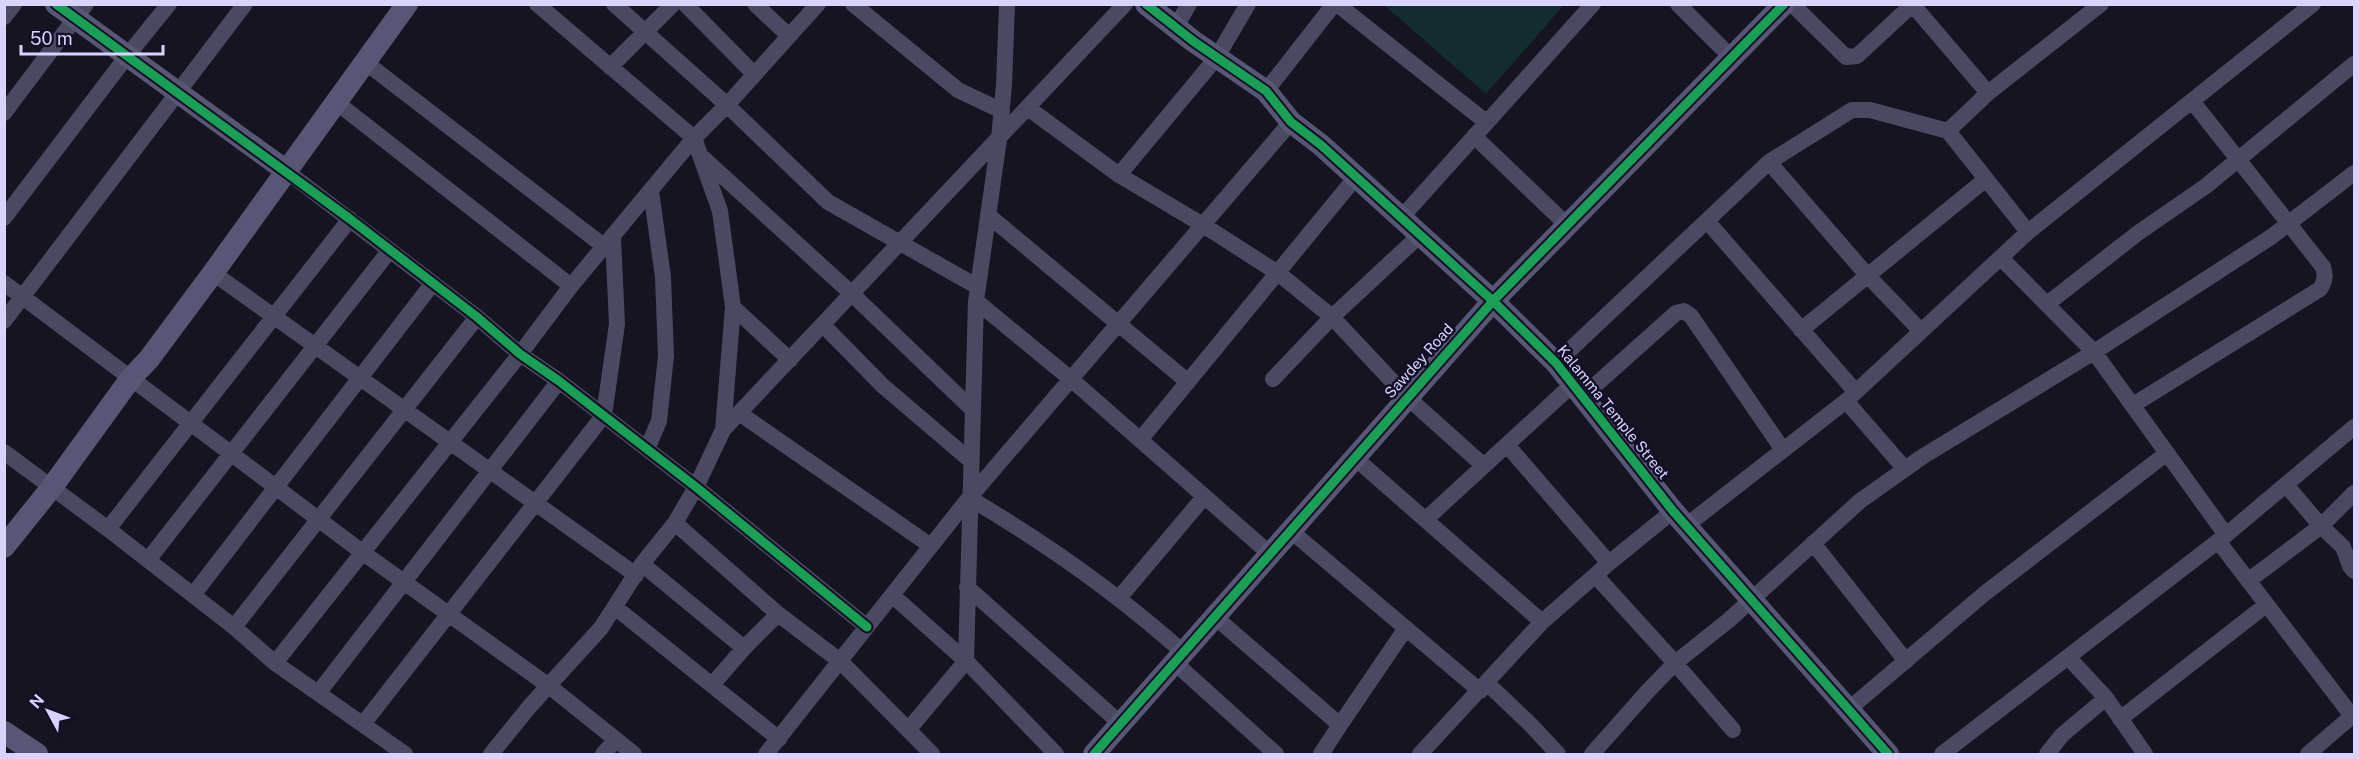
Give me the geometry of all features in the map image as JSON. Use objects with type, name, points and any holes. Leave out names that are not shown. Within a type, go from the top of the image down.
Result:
[{"type":"street","points":[[4,17],[14,4]]},
{"type":"street","points":[[56,4],[80,11],[127,56],[350,219],[477,317],[520,354],[604,415],[696,487],[867,627]]},
{"type":"street","points":[[4,218],[169,4]]},
{"type":"street","points":[[4,321],[244,4]]},
{"type":"street","points":[[4,547],[213,273],[285,170],[407,4]]},
{"type":"street","points":[[537,4],[694,138],[720,211],[733,307],[723,430]]},
{"type":"street","points":[[614,4],[727,105],[828,202],[901,243],[977,294],[1270,555]]},
{"type":"street","points":[[610,67],[673,4]]},
{"type":"street","points":[[685,4],[754,74]]},
{"type":"street","points":[[755,4],[789,36]]},
{"type":"street","points":[[275,663],[520,354],[571,286],[694,138],[727,105],[818,4]]},
{"type":"street","points":[[853,4],[958,90],[1002,111]]},
{"type":"street","points":[[491,754],[602,628],[639,570],[675,523],[696,487],[723,430],[1125,4]]},
{"type":"street","name":"Kalamma Temple Street","points":[[1146,4],[1266,91],[1292,122],[1420,235],[1556,363],[1680,518],[1888,754]]},
{"type":"street","points":[[1176,27],[1189,4]]},
{"type":"street","points":[[1119,175],[1217,57],[1248,4]]},
{"type":"street","points":[[1266,91],[1336,4],[1486,122]]},
{"type":"street","points":[[1401,218],[1593,4]]},
{"type":"street","points":[[1678,4],[1732,58]]},
{"type":"street","name":"Sawdey Road","points":[[1094,754],[1492,301],[1784,4]]},
{"type":"street","points":[[1792,4],[1846,57],[1851,58],[1857,56],[1912,5],[1988,93]]},
{"type":"street","points":[[1948,131],[1988,93],[2101,4]]},
{"type":"street","points":[[1420,754],[1542,622],[1609,562],[1783,450],[1850,396],[2028,232],[2313,4]]},
{"type":"street","points":[[908,730],[966,661],[969,498],[977,294],[1002,111],[1003,6]]},
{"type":"street","points":[[4,113],[80,11]]},
{"type":"street","points":[[363,724],[604,415],[617,324],[609,242],[365,62]]},
{"type":"street","points":[[2047,304],[2138,233],[2206,186],[2355,64]]},
{"type":"street","points":[[2133,405],[2320,289],[2326,275],[2323,267],[2290,223],[2192,101]]},
{"type":"street","points":[[336,102],[571,286]]},
{"type":"street","points":[[1028,108],[1119,175],[1278,273],[1332,317],[1407,397],[1484,466]]},
{"type":"street","points":[[1556,363],[1769,162],[1852,110],[1870,110],[1948,131],[2028,232]]},
{"type":"street","points":[[766,754],[969,498],[1292,122]]},
{"type":"street","points":[[1474,136],[1568,225]]},
{"type":"street","points":[[700,155],[852,294],[972,409]]},
{"type":"street","points":[[1769,162],[1920,331]]},
{"type":"street","points":[[1592,754],[1675,663],[1729,620],[1860,501],[1905,469],[2094,352],[2290,223],[2355,173]]},
{"type":"street","points":[[1140,440],[1356,177]]},
{"type":"street","points":[[1802,330],[1986,179]]},
{"type":"street","points":[[647,449],[659,421],[666,356],[663,277],[651,191]]},
{"type":"street","points":[[988,215],[1188,382]]},
{"type":"street","points":[[108,529],[350,219]]},
{"type":"street","points":[[1707,221],[1802,330],[1905,469]]},
{"type":"street","points":[[1273,379],[1332,317],[1420,235]]},
{"type":"street","points":[[148,560],[390,250]]},
{"type":"street","points":[[2001,258],[2094,352],[2167,453],[2248,581],[2353,715],[2308,754]]},
{"type":"street","points":[[213,273],[535,503],[639,570],[744,648]]},
{"type":"street","points":[[4,283],[362,552],[549,686],[634,754]]},
{"type":"street","points":[[193,595],[433,284]]},
{"type":"street","points":[[733,307],[790,360]]},
{"type":"street","points":[[1426,519],[1507,445],[1676,313],[1684,311],[1691,316],[1783,450]]},
{"type":"street","points":[[234,627],[477,317]]},
{"type":"street","points":[[823,325],[883,387],[971,461]]},
{"type":"street","points":[[319,692],[559,381]]},
{"type":"street","points":[[739,413],[931,546]]},
{"type":"street","points":[[1942,754],[2222,538],[2355,427]]},
{"type":"street","points":[[1507,445],[1609,562]]},
{"type":"street","points":[[4,452],[193,595],[275,663],[405,754]]},
{"type":"street","points":[[1849,708],[1993,587],[2167,453]]},
{"type":"street","points":[[1355,458],[1542,622]]},
{"type":"street","points":[[2286,484],[2321,526],[2343,547],[2350,566],[2355,571]]},
{"type":"street","points":[[2248,581],[2321,526],[2355,493]]},
{"type":"street","points":[[1119,598],[1204,496]]},
{"type":"street","points":[[969,498],[1019,527],[1119,598],[1276,754]]},
{"type":"street","points":[[675,523],[778,614],[840,661],[932,754]]},
{"type":"street","points":[[1291,531],[1406,628],[1532,725],[1558,754]]},
{"type":"street","points":[[1813,543],[1906,661]]},
{"type":"street","points":[[1596,576],[1732,730]]},
{"type":"street","points":[[967,586],[1121,724]]},
{"type":"street","points":[[892,595],[966,661],[1056,754]]},
{"type":"street","points":[[2120,719],[2266,604]]},
{"type":"street","points":[[616,608],[778,739]]},
{"type":"street","points":[[712,686],[744,648],[778,614]]},
{"type":"street","points":[[1215,618],[1340,725]]},
{"type":"street","points":[[1321,754],[1406,628]]},
{"type":"street","points":[[2068,657],[2106,698],[2145,754]]},
{"type":"street","points":[[2047,754],[2062,735],[2106,698]]},
{"type":"street","points":[[603,754],[616,740]]},
{"type":"street","points":[[10,742],[37,754]]},
{"type":"green space","points":[[1384,5],[1564,5],[1486,94]]},
{"type":"cycle path","points":[[56,4],[350,219],[477,317],[520,354],[559,381],[696,487],[867,627]]},
{"type":"cycle path","points":[[1146,4],[1193,41],[1266,91],[1291,122],[1321,145],[1493,301],[1556,363],[1673,511],[1888,754]]},
{"type":"cycle path","points":[[1094,754],[1493,301],[1784,4]]}]
